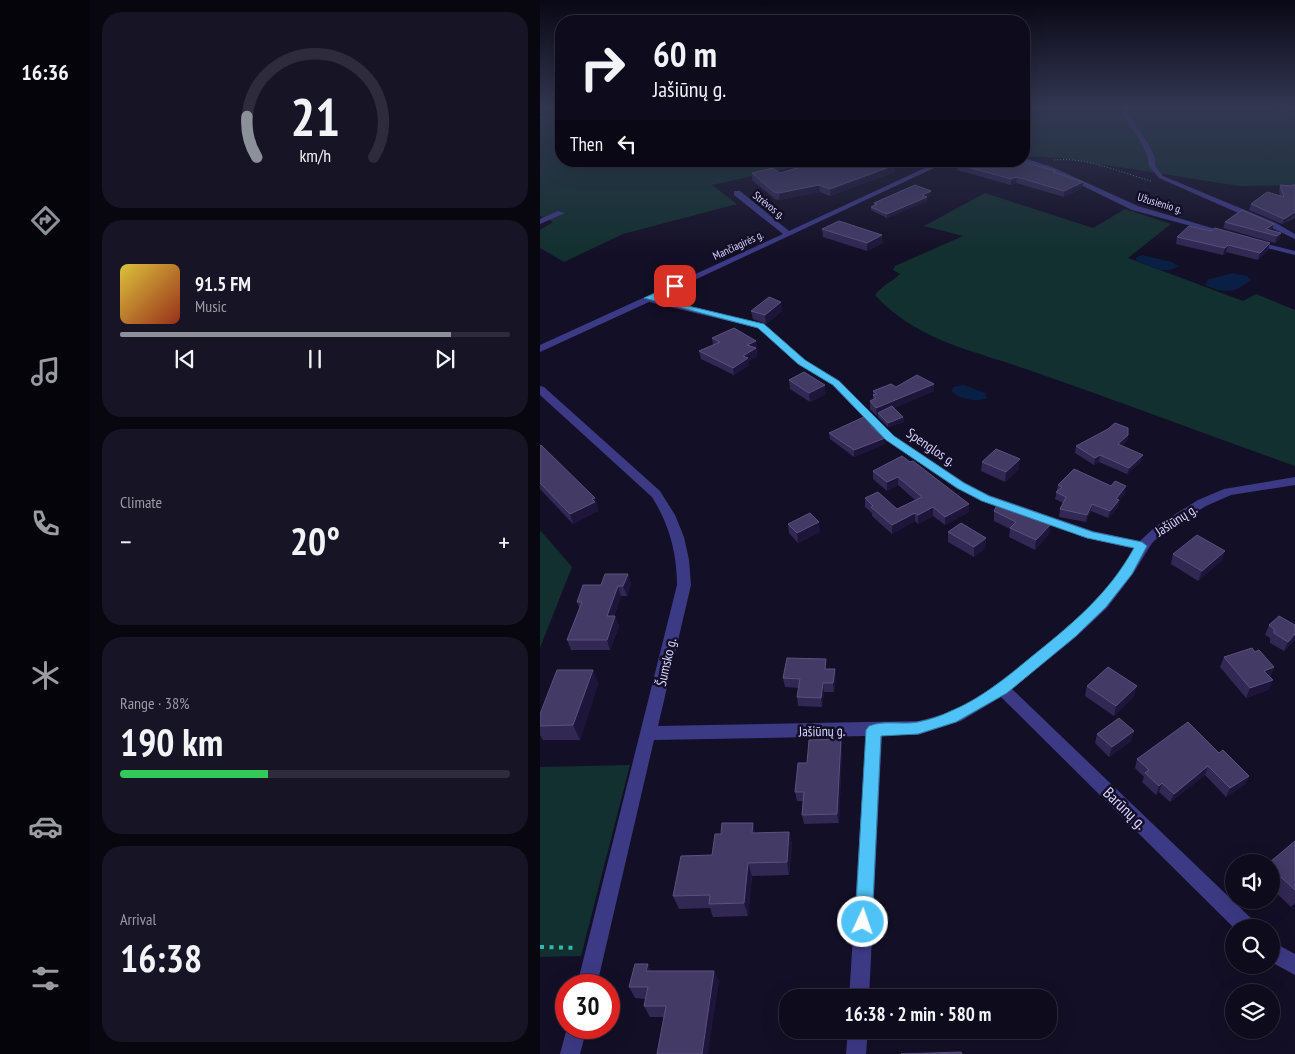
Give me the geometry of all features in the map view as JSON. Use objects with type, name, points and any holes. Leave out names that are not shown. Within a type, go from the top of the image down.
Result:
[{"type":"street","points":[[1152,157],[1152,166],[1161,177],[1295,236]]},
{"type":"street","name":"Užusienio g.","points":[[1030,162],[1040,164],[1136,208],[1232,236]]},
{"type":"street","name":"Mančiagirės g.","points":[[540,349],[933,167]]},
{"type":"street","name":"Strėvos g.","points":[[736,193],[788,234]]},
{"type":"street","points":[[540,222],[562,213]]},
{"type":"street","points":[[1242,238],[1295,253]]},
{"type":"street","name":"Spenglos g.","points":[[648,298],[761,326],[802,362],[836,383],[890,438],[960,485],[985,498],[1091,535],[1142,546]]},
{"type":"street","name":"Šumsko g.","points":[[540,389],[656,494],[668,510],[675,528],[684,564],[684,585],[650,733],[590,974]]},
{"type":"street","name":"Jašiūnų g.","points":[[650,733],[918,728],[956,716],[1002,689],[1071,633],[1102,604],[1128,571],[1142,546],[1160,529],[1214,497],[1244,488],[1295,481]]},
{"type":"street","name":"Barūnų g.","points":[[1002,689],[1239,919]]},
{"type":"street","points":[[860,989],[874,730]]},
{"type":"street","points":[[1280,956],[1295,965]]},
{"type":"street","points":[[570,1054],[574,1039]]},
{"type":"street","points":[[856,1054],[857,1039]]},
{"type":"path","points":[[1040,164],[1060,159],[1067,160],[1161,183],[1172,183]]},
{"type":"path","points":[[540,947],[596,949]]},
{"type":"green space","points":[[540,157],[555,157],[555,167],[794,167],[712,185],[737,204],[623,234],[564,262],[540,248],[540,230],[553,222],[540,216]]},
{"type":"green space","points":[[1047,157],[1295,157],[1295,185],[1239,186]]},
{"type":"green space","points":[[985,193],[1093,228],[1125,209],[1171,224],[1128,258],[1243,301],[1256,294],[1295,310],[1295,466],[1060,381],[945,342],[908,323],[875,295],[900,274],[893,270],[895,266],[963,236],[924,226]]},
{"type":"green space","points":[[540,530],[572,567],[540,648]]},
{"type":"green space","points":[[630,765],[581,956],[540,957],[540,767]]},
{"type":"water","points":[[1142,255],[1172,262],[1178,266],[1168,270],[1157,269],[1136,260],[1136,257]]},
{"type":"water","points":[[1233,273],[1247,276],[1251,280],[1239,288],[1230,291],[1213,288],[1205,284],[1209,279]]},
{"type":"water","points":[[964,385],[985,393],[987,398],[978,400],[968,399],[958,396],[951,391],[954,387]]},
{"type":"building","points":[[1030,164],[1056,171],[1053,172],[1083,182],[1064,191],[1017,177],[1011,179],[968,167],[1030,167]]},
{"type":"building","points":[[800,167],[890,167],[830,189],[819,185],[779,193],[774,192],[752,173],[773,168],[780,173]]},
{"type":"building","points":[[915,185],[931,191],[922,195],[927,197],[887,214],[871,207],[877,204],[874,203]]},
{"type":"building","points":[[1280,185],[1295,185],[1295,212],[1284,219],[1251,204],[1267,192],[1284,197]]},
{"type":"building","points":[[1242,210],[1274,224],[1266,229],[1281,233],[1277,236],[1225,222]]},
{"type":"building","points":[[839,221],[882,235],[867,243],[822,229]]},
{"type":"building","points":[[1189,226],[1211,231],[1215,228],[1270,243],[1260,253],[1228,245],[1225,248],[1177,237]]},
{"type":"building","points":[[769,297],[781,302],[765,315],[751,311]]},
{"type":"building","points":[[734,328],[756,341],[747,345],[756,348],[743,356],[748,358],[733,368],[699,351],[720,342],[712,338]]},
{"type":"building","points":[[804,372],[825,385],[809,393],[789,380]]},
{"type":"building","points":[[917,375],[934,384],[876,408],[870,401],[876,398],[873,395],[877,394],[873,391],[891,384],[896,387]]},
{"type":"building","points":[[892,406],[903,417],[888,423],[878,413]]},
{"type":"building","points":[[866,416],[875,425],[871,427],[885,438],[854,450],[829,433]]},
{"type":"building","points":[[1115,423],[1128,428],[1128,435],[1118,444],[1143,455],[1129,468],[1100,455],[1095,458],[1076,446],[1108,429]]},
{"type":"building","points":[[541,445],[595,498],[592,499],[595,502],[570,514],[540,483]]},
{"type":"building","points":[[996,449],[1020,459],[1006,472],[982,462]]},
{"type":"building","points":[[902,456],[910,462],[913,461],[969,504],[945,517],[933,507],[918,515],[915,513],[892,525],[871,507],[873,506],[865,498],[878,492],[897,509],[922,497],[898,477],[887,482],[873,471]]},
{"type":"building","points":[[1074,469],[1111,486],[1115,481],[1126,486],[1116,499],[1119,500],[1110,511],[1092,504],[1087,515],[1060,509],[1066,497],[1056,492],[1062,487],[1058,485]]},
{"type":"building","points":[[999,501],[1050,525],[1036,540],[1010,528],[1016,522],[994,511]]},
{"type":"building","points":[[810,513],[819,522],[797,533],[788,524]]},
{"type":"building","points":[[961,523],[986,538],[974,547],[948,532]]},
{"type":"building","points":[[1197,535],[1225,551],[1202,571],[1173,554]]},
{"type":"building","points":[[605,574],[628,574],[623,586],[618,586],[607,616],[615,616],[607,640],[567,640],[582,602],[577,602],[583,585],[601,585]]},
{"type":"building","points":[[1279,616],[1295,625],[1295,634],[1288,642],[1274,633],[1274,629],[1269,625]]},
{"type":"building","points":[[1252,648],[1255,652],[1259,650],[1274,667],[1264,671],[1273,680],[1250,688],[1224,657]]},
{"type":"building","points":[[787,658],[826,659],[825,669],[835,669],[833,683],[823,683],[821,698],[797,697],[800,679],[783,678]]},
{"type":"building","points":[[1108,667],[1137,686],[1116,706],[1087,686]]},
{"type":"building","points":[[557,670],[593,670],[573,725],[540,726],[540,714]]},
{"type":"building","points":[[1119,718],[1134,731],[1112,747],[1097,734]]},
{"type":"building","points":[[1188,722],[1219,753],[1223,750],[1249,776],[1230,788],[1208,766],[1174,794],[1162,783],[1159,786],[1145,773],[1149,770],[1137,759]]},
{"type":"building","points":[[841,739],[837,814],[802,815],[804,792],[795,792],[798,763],[807,763],[809,740]]},
{"type":"building","points":[[722,823],[753,823],[752,833],[789,832],[787,862],[748,863],[744,903],[709,904],[710,895],[673,896],[681,856],[712,855],[715,834],[721,834]]},
{"type":"building","points":[[1295,841],[1295,890],[1280,876],[1280,854]]},
{"type":"building","points":[[635,964],[648,964],[646,971],[714,971],[702,1054],[657,1054],[666,1006],[644,1006],[648,987],[629,987]]},
{"type":"building","points":[[961,1052],[962,1054],[901,1054]]},
{"type":"route","points":[[675,286],[648,298],[761,326],[802,362],[836,383],[890,438],[960,485],[985,498],[1091,535],[1142,546],[1128,571],[1102,604],[1071,633],[1002,689],[956,716],[918,728],[874,730],[863,922]]}]
